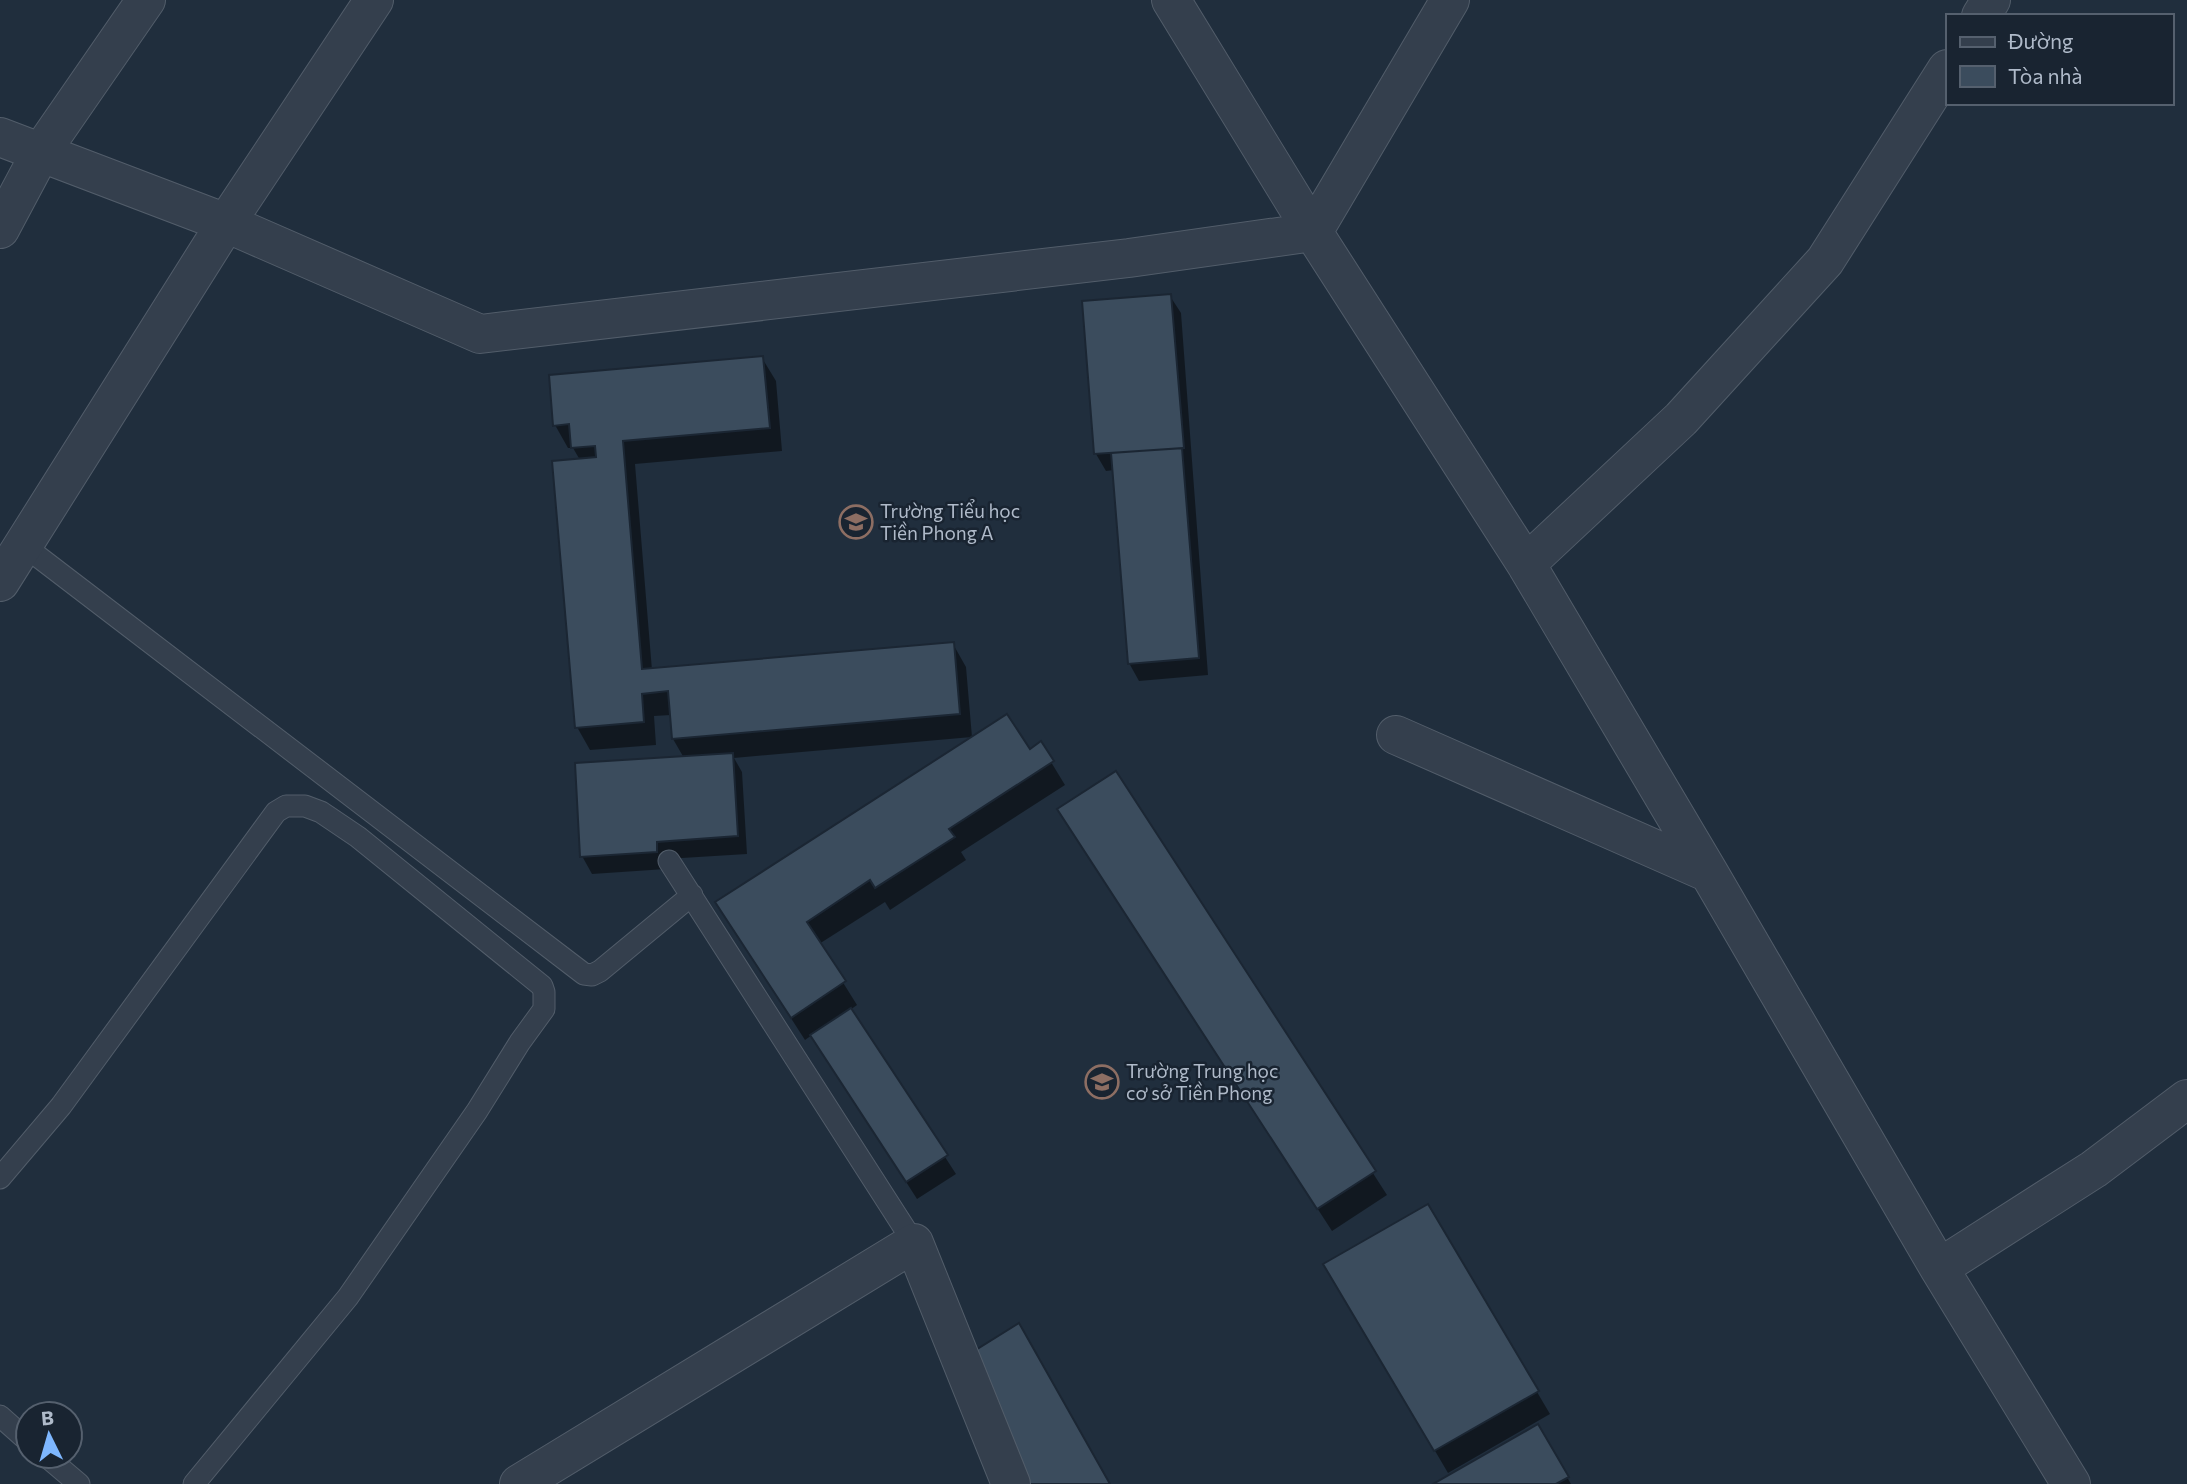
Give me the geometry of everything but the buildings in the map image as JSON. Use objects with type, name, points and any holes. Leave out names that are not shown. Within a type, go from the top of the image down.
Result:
[{"type":"street","points":[[0,229],[41,152],[146,0]]},
{"type":"street","points":[[0,582],[226,223],[374,0]]},
{"type":"street","points":[[1171,0],[1313,232],[1526,564],[1939,1268],[2071,1484]]},
{"type":"street","points":[[1313,232],[1450,0]]},
{"type":"street","points":[[1526,564],[1681,419],[1825,261],[1946,71]]},
{"type":"street","points":[[0,137],[226,223],[480,334],[1129,258],[1313,232]]},
{"type":"street","points":[[1396,735],[1709,873]]},
{"type":"street","points":[[1939,1268],[2094,1168],[2187,1099]]},
{"type":"street","points":[[519,1484],[914,1243],[1012,1484]]},
{"type":"lane","points":[[23,545],[584,974],[592,975],[600,971],[692,895]]},
{"type":"lane","points":[[0,1178],[61,1106],[276,812],[286,806],[305,806],[321,812],[358,837],[542,986],[544,1009],[348,1297],[194,1484]]},
{"type":"lane","points":[[669,861],[914,1243]]},
{"type":"lane","points":[[0,1416],[14,1428]]},
{"type":"lane","points":[[62,1470],[79,1484]]},
{"type":"place","name":"Trường Tiểu học Tiền Phong A","points":[[856,522]]},
{"type":"place","name":"Trường Trung học cơ sở Tiền Phong","points":[[1102,1082]]}]
